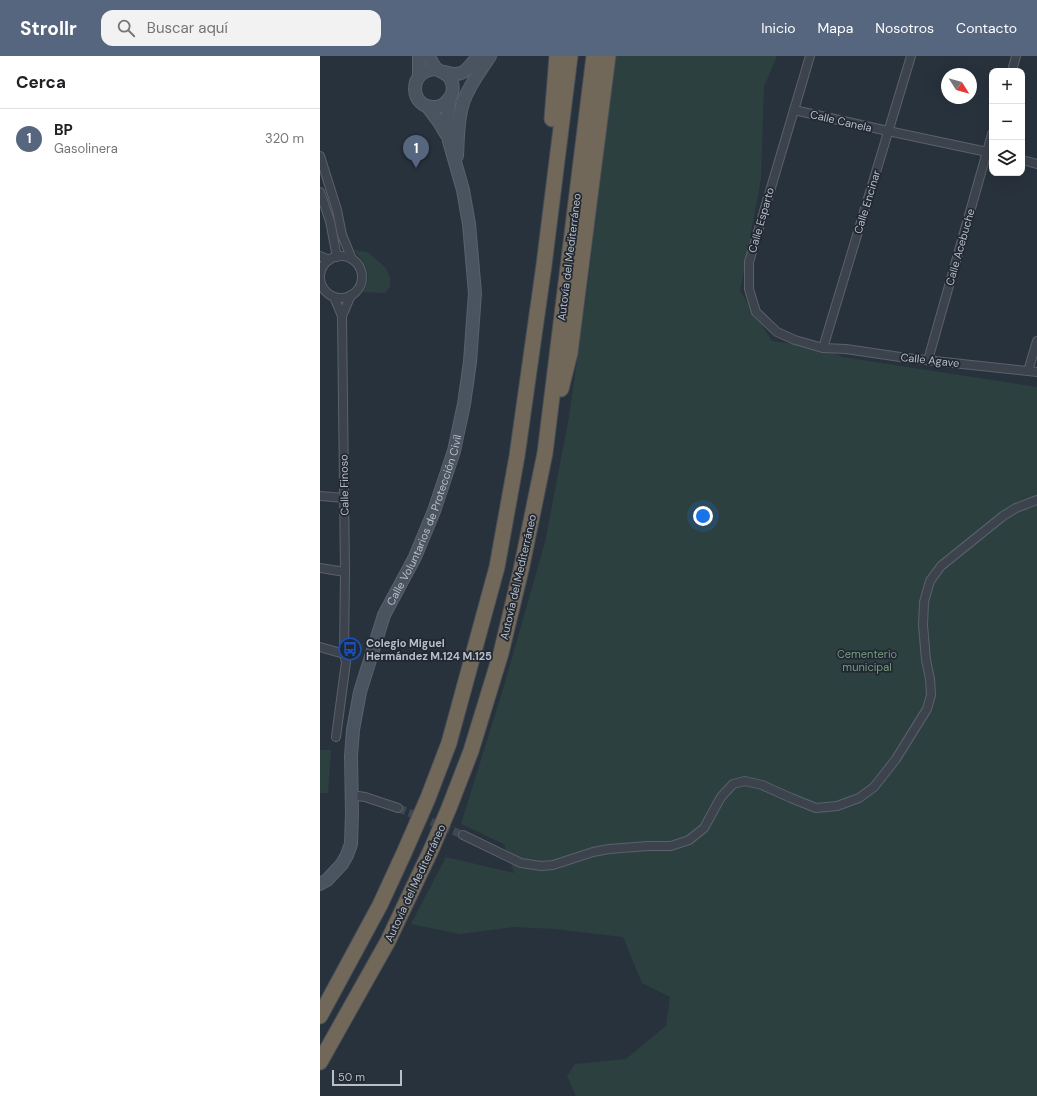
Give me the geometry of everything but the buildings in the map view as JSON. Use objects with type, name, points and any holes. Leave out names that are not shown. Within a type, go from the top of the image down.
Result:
[{"type":"highway","points":[[544,265],[543,192],[553,110],[557,56]]},
{"type":"highway","name":"Autovía del Mediterráneo","points":[[320,1016],[380,905],[404,853],[449,743],[497,567],[517,456],[544,265],[570,56]]},
{"type":"highway","name":"Autovía del Mediterráneo","points":[[320,1062],[388,941],[414,888],[449,808],[468,758],[501,654],[521,570],[545,454],[594,56]]},
{"type":"highway","points":[[545,454],[570,353],[608,56]]},
{"type":"street","points":[[419,56],[415,93],[421,102],[427,106],[434,107],[440,106],[450,98],[484,59]]},
{"type":"street","points":[[429,56],[441,71],[451,80],[452,86],[450,98]]},
{"type":"street","name":"Calle Esparto","points":[[810,56],[749,262],[749,289],[756,312],[777,332],[796,340],[823,348]]},
{"type":"street","name":"Calle Encinar","points":[[823,348],[911,56]]},
{"type":"street","points":[[1013,68],[1016,56]]},
{"type":"street","points":[[418,76],[427,70],[441,71],[453,75],[460,74],[484,59]]},
{"type":"street","points":[[458,171],[458,141],[462,106],[484,59]]},
{"type":"street","name":"Calle Voluntarios de Protección Civíl","points":[[320,884],[327,880],[336,871],[347,855],[351,844],[351,756],[353,730],[360,692],[384,614],[415,556],[434,512],[454,451],[464,404],[470,362],[475,293],[469,224],[458,171],[449,141],[447,125],[450,98]]},
{"type":"street","name":"Calle Voluntarios de Protección Civíl","points":[[427,106],[439,122],[449,141]]},
{"type":"street","name":"Calle Canela","points":[[794,110],[989,152]]},
{"type":"street","name":"Calle Acebuche","points":[[928,360],[989,152]]},
{"type":"street","points":[[320,156],[337,210],[342,234],[352,259],[360,268],[362,281],[360,287],[351,295],[340,298],[334,297],[324,289],[321,270],[333,259],[342,257],[352,259]]},
{"type":"street","points":[[1025,161],[1037,164]]},
{"type":"street","points":[[320,192],[330,221],[333,259]]},
{"type":"street","points":[[320,256],[333,259]]},
{"type":"street","name":"Calle Finoso","points":[[342,316],[351,295]]},
{"type":"street","name":"Calle Finoso","points":[[334,297],[342,316],[345,498],[345,658],[336,737]]},
{"type":"street","points":[[1028,370],[1037,341]]},
{"type":"street","name":"Calle Agave","points":[[823,348],[1037,372]]},
{"type":"street","points":[[320,496],[345,498]]},
{"type":"street","points":[[462,835],[521,863],[541,866],[553,865],[593,852],[608,849],[671,846],[689,840],[704,828],[721,797],[733,784],[745,781],[762,785],[816,808],[837,806],[859,798],[874,787],[896,760],[927,709],[931,695],[930,678],[926,660],[922,625],[924,602],[930,581],[941,566],[1003,516],[1016,508],[1037,500]]},
{"type":"street","points":[[320,568],[345,572]]},
{"type":"street","points":[[320,647],[345,658]]},
{"type":"street","points":[[351,795],[365,796],[398,808]]},
{"type":"green space","name":"Cementerio municipal","points":[[616,56],[777,56],[764,86],[761,179],[740,291],[772,341],[823,348],[842,357],[1037,387],[1037,1096],[576,1096],[567,1076],[575,1064],[626,1059],[666,1026],[670,997],[642,983],[623,937],[555,929],[514,927],[460,934],[411,924],[446,857],[514,873],[504,844],[461,824],[504,686],[545,542],[569,417],[588,283]]},
{"type":"green space","points":[[354,250],[367,252],[385,267],[390,277],[390,287],[385,293],[363,292],[368,280],[368,274],[365,265]]},
{"type":"green space","points":[[320,750],[331,750],[328,793],[320,793]]},
{"type":"tunnel","points":[[398,808],[463,835]]},
{"type":"place","name":"BP","points":[[416,168]]},
{"type":"place","name":"Colegio Miguel Hermández M.124 M.125","points":[[350,649]]}]
